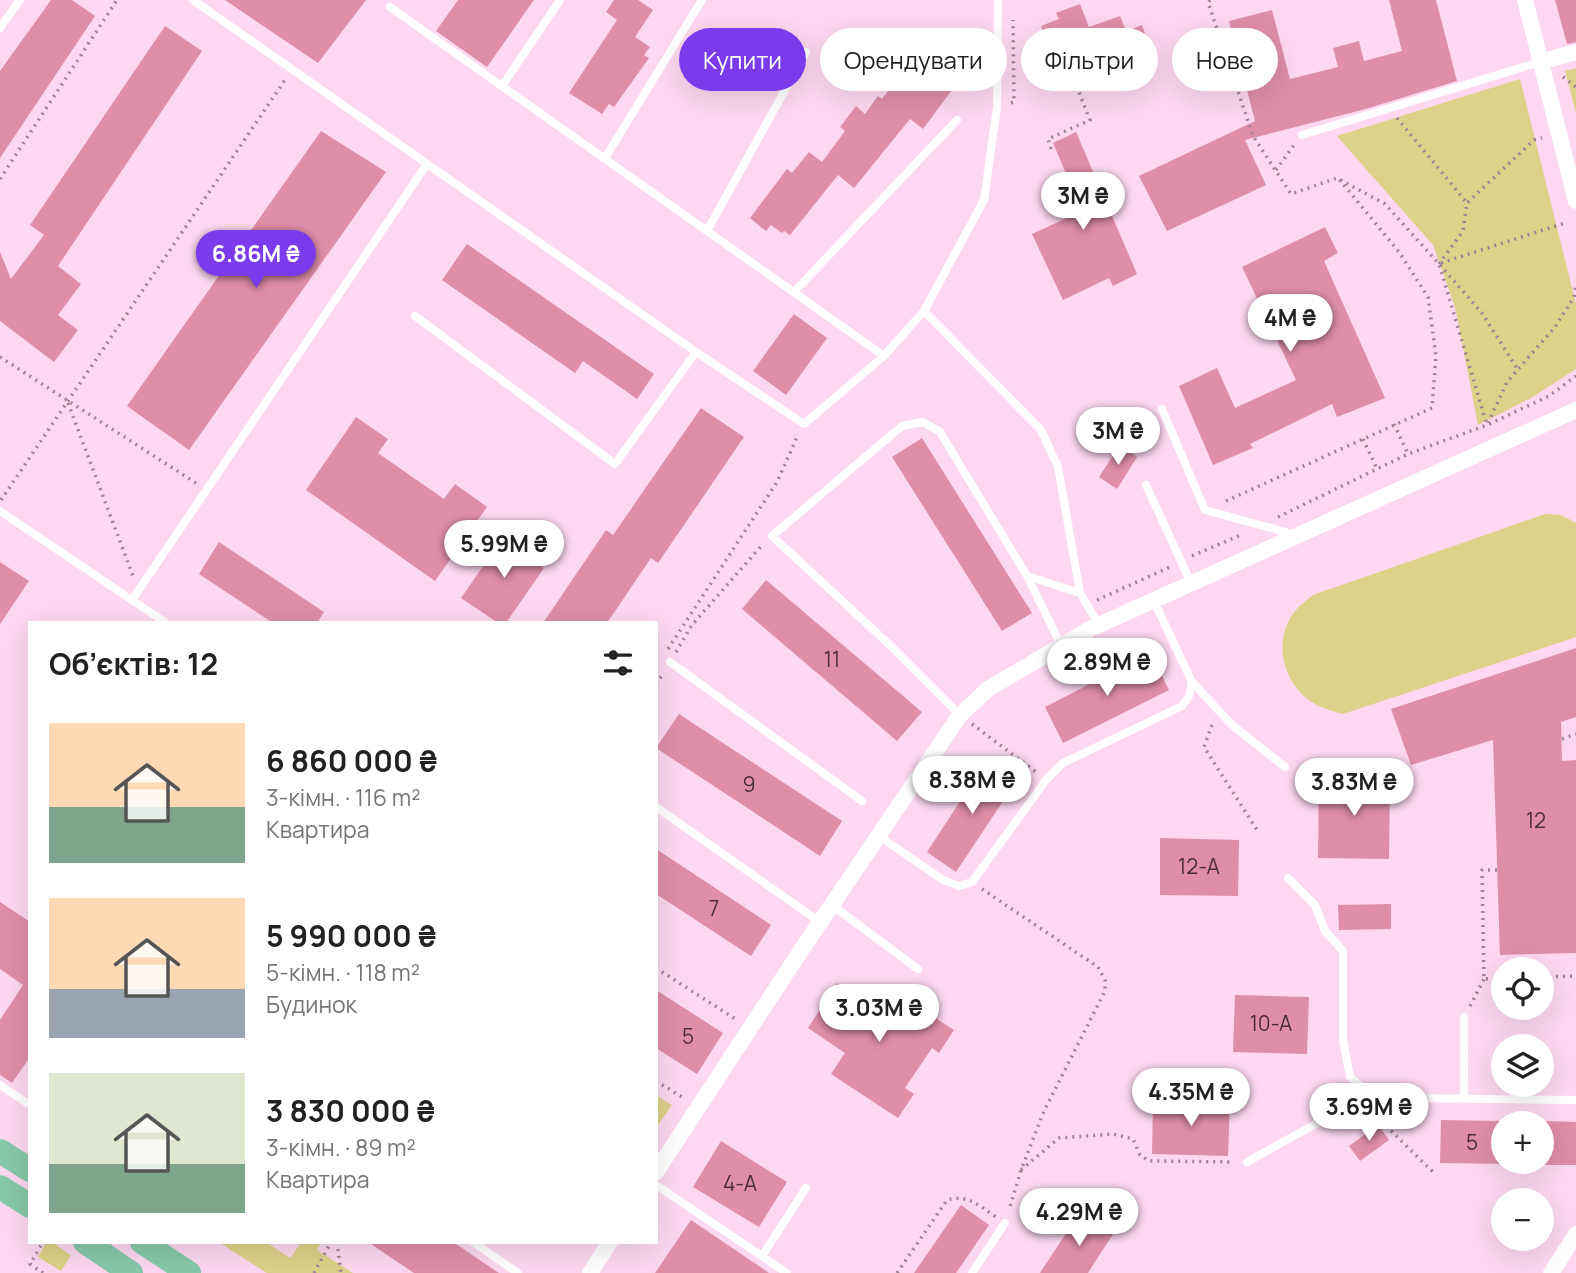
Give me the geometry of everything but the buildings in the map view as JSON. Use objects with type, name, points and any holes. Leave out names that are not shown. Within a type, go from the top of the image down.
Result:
[{"type":"main road","points":[[0,1151],[28,1169]]},
{"type":"main road","points":[[0,1187],[28,1205]]},
{"type":"main road","points":[[88,1244],[131,1273]]},
{"type":"main road","points":[[145,1244],[189,1273]]},
{"type":"street","points":[[1525,0],[1576,201]]},
{"type":"street","points":[[1540,62],[1576,52]]},
{"type":"street","points":[[658,1169],[960,715],[988,689],[1062,645],[1153,599],[1576,410]]},
{"type":"street","points":[[1551,1273],[1576,1234]]},
{"type":"street","points":[[590,1273],[609,1244]]},
{"type":"lane","points":[[0,28],[20,0]]},
{"type":"lane","points":[[193,0],[696,352],[804,424],[884,356],[924,311],[984,200],[997,107],[998,0]]},
{"type":"lane","points":[[502,86],[560,0]]},
{"type":"lane","points":[[605,158],[702,0]]},
{"type":"lane","points":[[390,7],[884,356]]},
{"type":"lane","points":[[1302,135],[1540,62]]},
{"type":"lane","points":[[707,231],[784,91]]},
{"type":"lane","points":[[794,292],[957,120]]},
{"type":"lane","points":[[132,600],[428,164]]},
{"type":"lane","points":[[924,311],[1041,430],[1058,467],[1080,593],[1099,625]]},
{"type":"lane","points":[[415,316],[615,464],[696,352]]},
{"type":"lane","points":[[1163,409],[1205,510],[1299,536]]},
{"type":"lane","points":[[960,715],[892,647],[772,536],[902,426],[923,422],[940,432],[1027,576],[1062,645]]},
{"type":"lane","points":[[1146,485],[1191,583]]},
{"type":"lane","points":[[0,511],[163,621]]},
{"type":"lane","points":[[1027,576],[1080,593]]},
{"type":"lane","points":[[1153,599],[1192,682],[1232,725],[1285,767]]},
{"type":"lane","points":[[667,659],[862,801]]},
{"type":"lane","points":[[879,836],[943,880],[959,886],[972,882],[1046,780],[1063,763],[1182,706],[1189,696],[1192,682]]},
{"type":"lane","points":[[658,808],[821,922]]},
{"type":"lane","points":[[1288,878],[1315,905],[1325,931],[1343,951],[1343,1040],[1350,1077],[1370,1094],[1406,1098],[1576,1100]]},
{"type":"lane","points":[[833,906],[918,969]]},
{"type":"lane","points":[[1464,1017],[1464,1098]]},
{"type":"lane","points":[[0,1085],[28,1103]]},
{"type":"lane","points":[[1247,1162],[1370,1094]]},
{"type":"lane","points":[[658,1186],[787,1273]]},
{"type":"lane","points":[[762,1256],[806,1188]]},
{"type":"lane","points":[[972,1273],[1005,1223]]},
{"type":"lane","points":[[476,1244],[517,1273]]},
{"type":"path","points":[[0,179],[117,0]]},
{"type":"path","points":[[1210,0],[1208,2],[1253,136],[1292,194],[1337,178],[1385,204],[1482,313],[1518,370]]},
{"type":"path","points":[[1013,20],[1014,102]]},
{"type":"path","points":[[0,502],[292,69]]},
{"type":"path","points":[[1563,77],[1576,87]]},
{"type":"path","points":[[1051,149],[1048,139],[1090,120],[1078,91]]},
{"type":"path","points":[[1388,108],[1467,203]]},
{"type":"path","points":[[1276,170],[1302,135]]},
{"type":"path","points":[[1439,264],[1463,231],[1467,203],[1534,140]]},
{"type":"path","points":[[1205,510],[1432,408],[1436,356],[1428,297],[1399,252],[1337,178]]},
{"type":"path","points":[[1439,264],[1565,223]]},
{"type":"path","points":[[1439,264],[1487,425]]},
{"type":"path","points":[[1487,425],[1507,382],[1555,327],[1574,297],[1576,285]]},
{"type":"path","points":[[0,357],[206,490]]},
{"type":"path","points":[[1086,604],[1260,526],[1408,454],[1487,425],[1549,396],[1576,376]]},
{"type":"path","points":[[68,401],[138,590]]},
{"type":"path","points":[[658,679],[667,659],[777,482],[804,424]]},
{"type":"path","points":[[1394,424],[1408,454]]},
{"type":"path","points":[[1363,438],[1377,469]]},
{"type":"path","points":[[667,659],[750,557],[772,536]]},
{"type":"path","points":[[960,715],[1046,780]]},
{"type":"path","points":[[1212,725],[1204,747],[1259,833]]},
{"type":"path","points":[[1562,739],[1576,734]]},
{"type":"path","points":[[1464,1017],[1484,979],[1482,870],[1497,870]]},
{"type":"path","points":[[897,1273],[947,1200],[958,1197],[970,1200],[1005,1223],[1021,1170],[1044,1111],[1105,991],[1105,980],[1098,967],[972,882]]},
{"type":"path","points":[[658,969],[743,1023]]},
{"type":"path","points":[[1554,977],[1576,976]]},
{"type":"path","points":[[1484,979],[1491,979]]},
{"type":"path","points":[[658,1082],[690,1102]]},
{"type":"path","points":[[1381,1121],[1436,1175]]},
{"type":"path","points":[[1021,1170],[1059,1138],[1113,1134],[1133,1139],[1140,1155],[1149,1161],[1247,1162]]},
{"type":"path","points":[[42,1244],[30,1264],[43,1273]]},
{"type":"path","points":[[314,1273],[330,1244]]},
{"type":"path","points":[[337,1244],[341,1273]]},
{"type":"shaded area","points":[[1576,68],[1576,113],[1565,71]]},
{"type":"shaded area","points":[[1520,79],[1576,304],[1576,369],[1531,398],[1478,425],[1455,307],[1433,245],[1337,136]]},
{"type":"shaded area","points":[[1545,514],[1561,515],[1576,523],[1576,637],[1343,714],[1321,707],[1299,691],[1286,667],[1283,640],[1293,614],[1313,595]]},
{"type":"shaded area","points":[[658,1096],[672,1105],[658,1125]]},
{"type":"shaded area","points":[[45,1244],[54,1244],[71,1255],[61,1271],[38,1257]]},
{"type":"shaded area","points":[[222,1244],[269,1244],[290,1258],[300,1244],[320,1244],[317,1250],[353,1273],[267,1273]]}]
